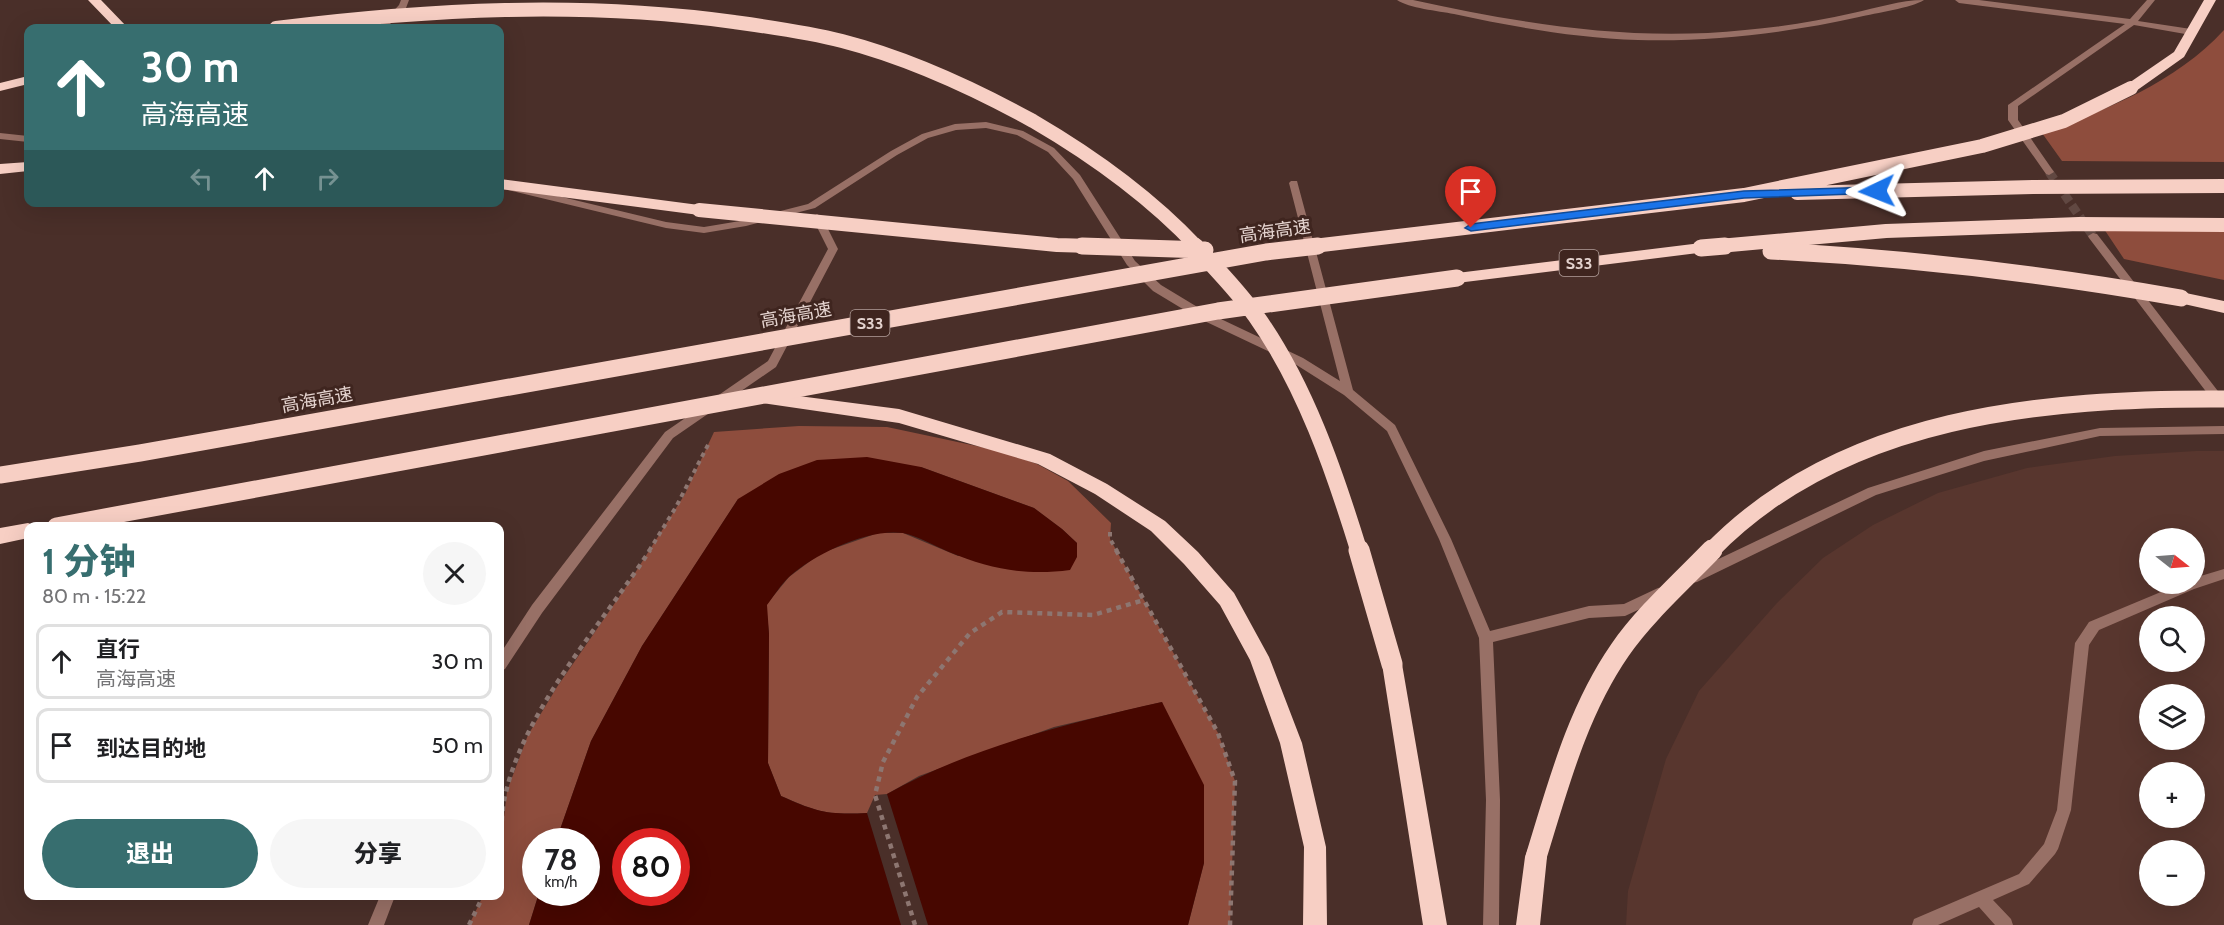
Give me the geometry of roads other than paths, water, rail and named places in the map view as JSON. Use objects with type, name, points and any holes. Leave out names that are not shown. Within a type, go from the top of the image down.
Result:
[{"type":"highway","points":[[94,0],[118,24]]},
{"type":"highway","points":[[1744,195],[1982,146],[2064,121],[2131,88],[2179,54],[2210,0]]},
{"type":"highway","points":[[309,24],[407,12],[569,6],[674,11],[768,25],[841,41],[929,71],[981,94],[1024,116],[1118,174],[1152,201],[1181,230],[1260,322],[1291,376],[1326,449],[1392,664],[1435,925]]},
{"type":"highway","points":[[0,87],[24,81]]},
{"type":"highway","points":[[0,169],[24,167]]},
{"type":"highway","points":[[504,186],[699,210],[1057,245],[1266,252]]},
{"type":"highway","points":[[1744,195],[2033,186],[2224,186]]},
{"type":"highway","name":"高海高速","points":[[0,475],[164,449],[1266,252],[1744,195]]},
{"type":"highway","points":[[1701,248],[1886,231],[2079,224],[2224,225]]},
{"type":"highway","points":[[1701,248],[1855,254],[1970,265],[2073,278],[2224,307]]},
{"type":"highway","name":"S33","points":[[78,522],[1218,311],[1701,248]]},
{"type":"highway","points":[[756,396],[899,416],[1044,459],[1101,489],[1158,526],[1191,558],[1227,599],[1263,668],[1292,743],[1315,847],[1315,925]]},
{"type":"highway","points":[[1528,925],[1536,856],[1583,717],[1625,644],[1708,555],[1759,508],[1814,474],[1884,442],[1981,415],[2073,404],[2156,398],[2224,399]]},
{"type":"highway","points":[[0,536],[24,532]]},
{"type":"street","points":[[386,24],[403,6],[405,0]]},
{"type":"street","points":[[1401,0],[1509,22],[1581,33],[1682,37],[1749,33],[1804,26],[1920,0]]},
{"type":"street","points":[[1959,0],[2132,22],[2191,32]]},
{"type":"street","points":[[2049,172],[2013,120],[2013,105],[2132,22],[2151,0]]},
{"type":"street","points":[[504,186],[666,225],[704,230],[746,223],[811,206],[894,153],[925,136],[955,127],[986,125],[1020,133],[1051,150],[1077,177],[1131,263],[1157,288],[1200,315],[1299,362],[1348,392],[1391,428],[1445,539],[1486,638],[1493,800],[1491,925]]},
{"type":"street","points":[[0,136],[24,139]]},
{"type":"street","points":[[1294,183],[1348,392]]},
{"type":"street","points":[[504,659],[537,609],[669,435],[772,364],[834,249],[811,206]]},
{"type":"street","points":[[2093,236],[2224,407]]},
{"type":"street","points":[[1486,638],[1589,612],[1625,610],[1872,491],[1984,456],[2100,432],[2224,430]]},
{"type":"street","points":[[1920,925],[2024,879],[2050,849],[2064,810],[2082,643],[2094,626],[2190,585],[2224,574]]},
{"type":"street","points":[[1981,898],[2006,925]]},
{"type":"street","points":[[376,925],[385,900]]},
{"type":"tunnel","points":[[2049,172],[2093,236]]}]
